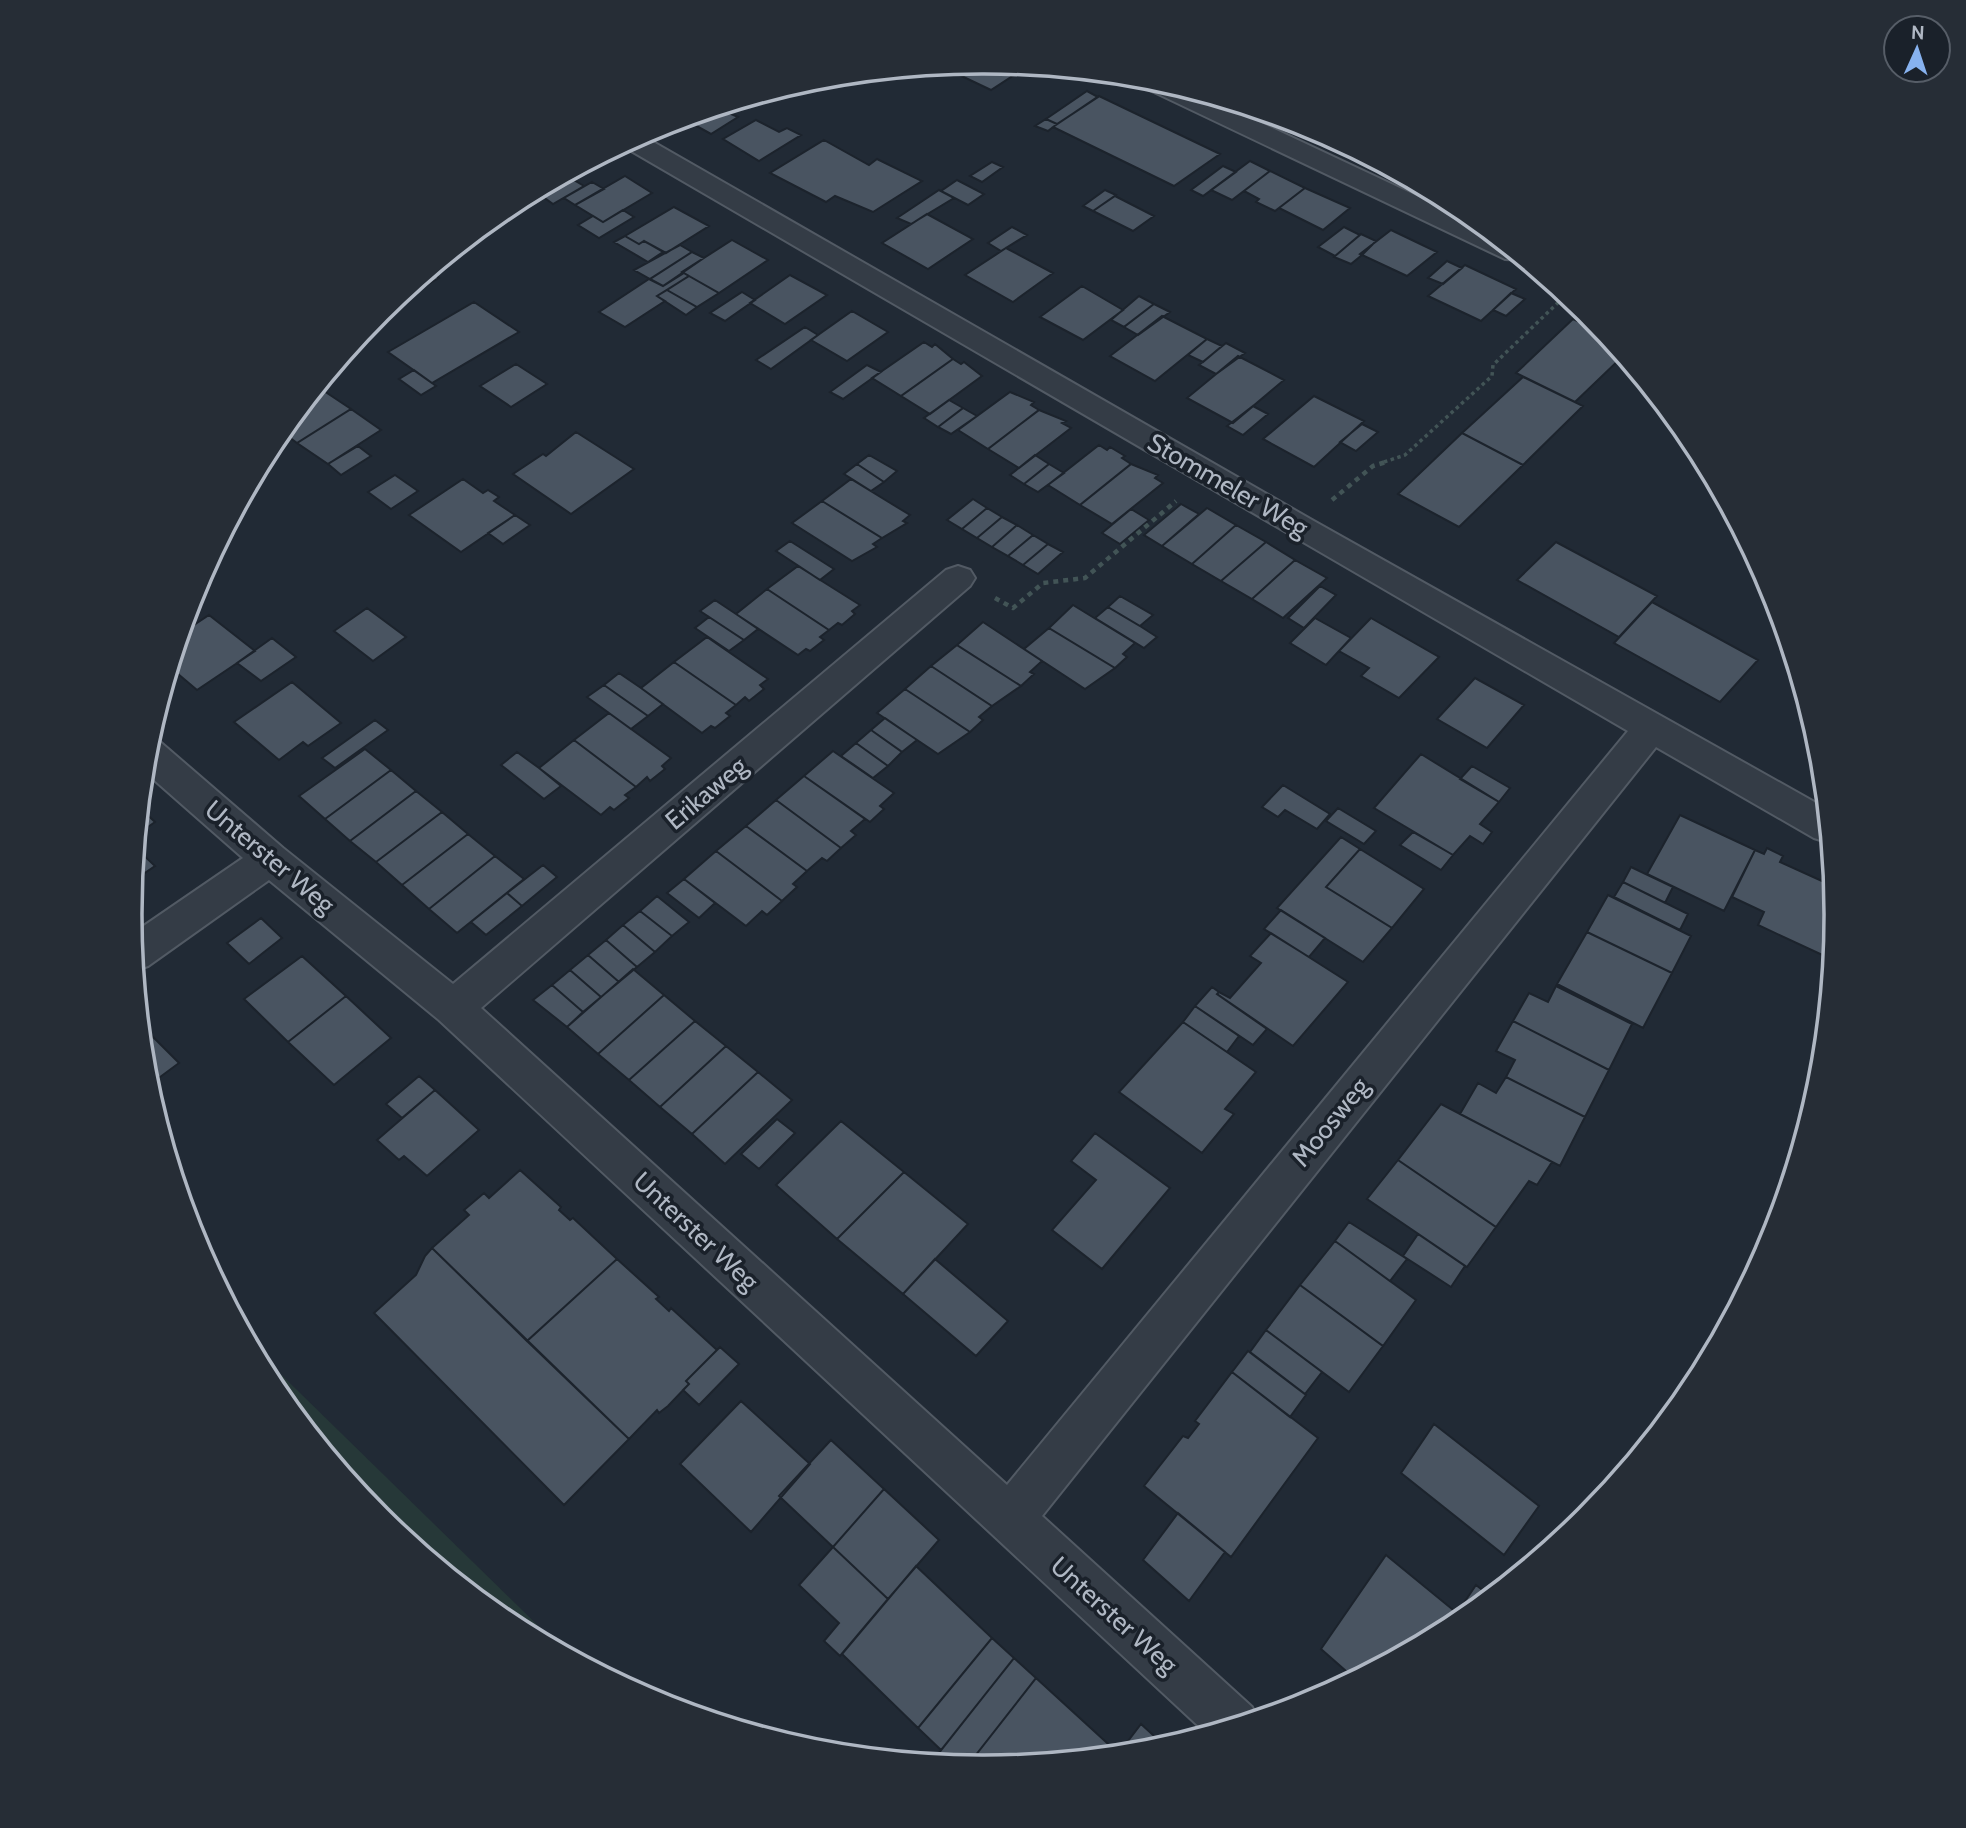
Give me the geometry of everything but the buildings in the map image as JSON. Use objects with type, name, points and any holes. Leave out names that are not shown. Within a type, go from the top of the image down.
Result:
[{"type":"street","points":[[1190,100],[1479,236]]},
{"type":"street","name":"Stommeler Weg","points":[[641,146],[1300,528],[1818,822]]},
{"type":"street","name":"Erikaweg","points":[[453,1008],[958,578]]},
{"type":"street","name":"Moosweg","points":[[1009,1519],[1651,726]]},
{"type":"street","name":"Unterster Weg","points":[[157,761],[270,859],[453,1008],[1227,1718]]},
{"type":"street","points":[[143,948],[270,859]]},
{"type":"path","points":[[1300,528],[1373,466],[1405,455],[1492,376],[1493,365],[1558,302]]},
{"type":"path","points":[[958,578],[1013,608],[1043,583],[1085,578],[1209,474]]},
{"type":"shaded area","points":[[278,1372],[541,1628],[471,1581],[389,1508],[316,1426]]}]
